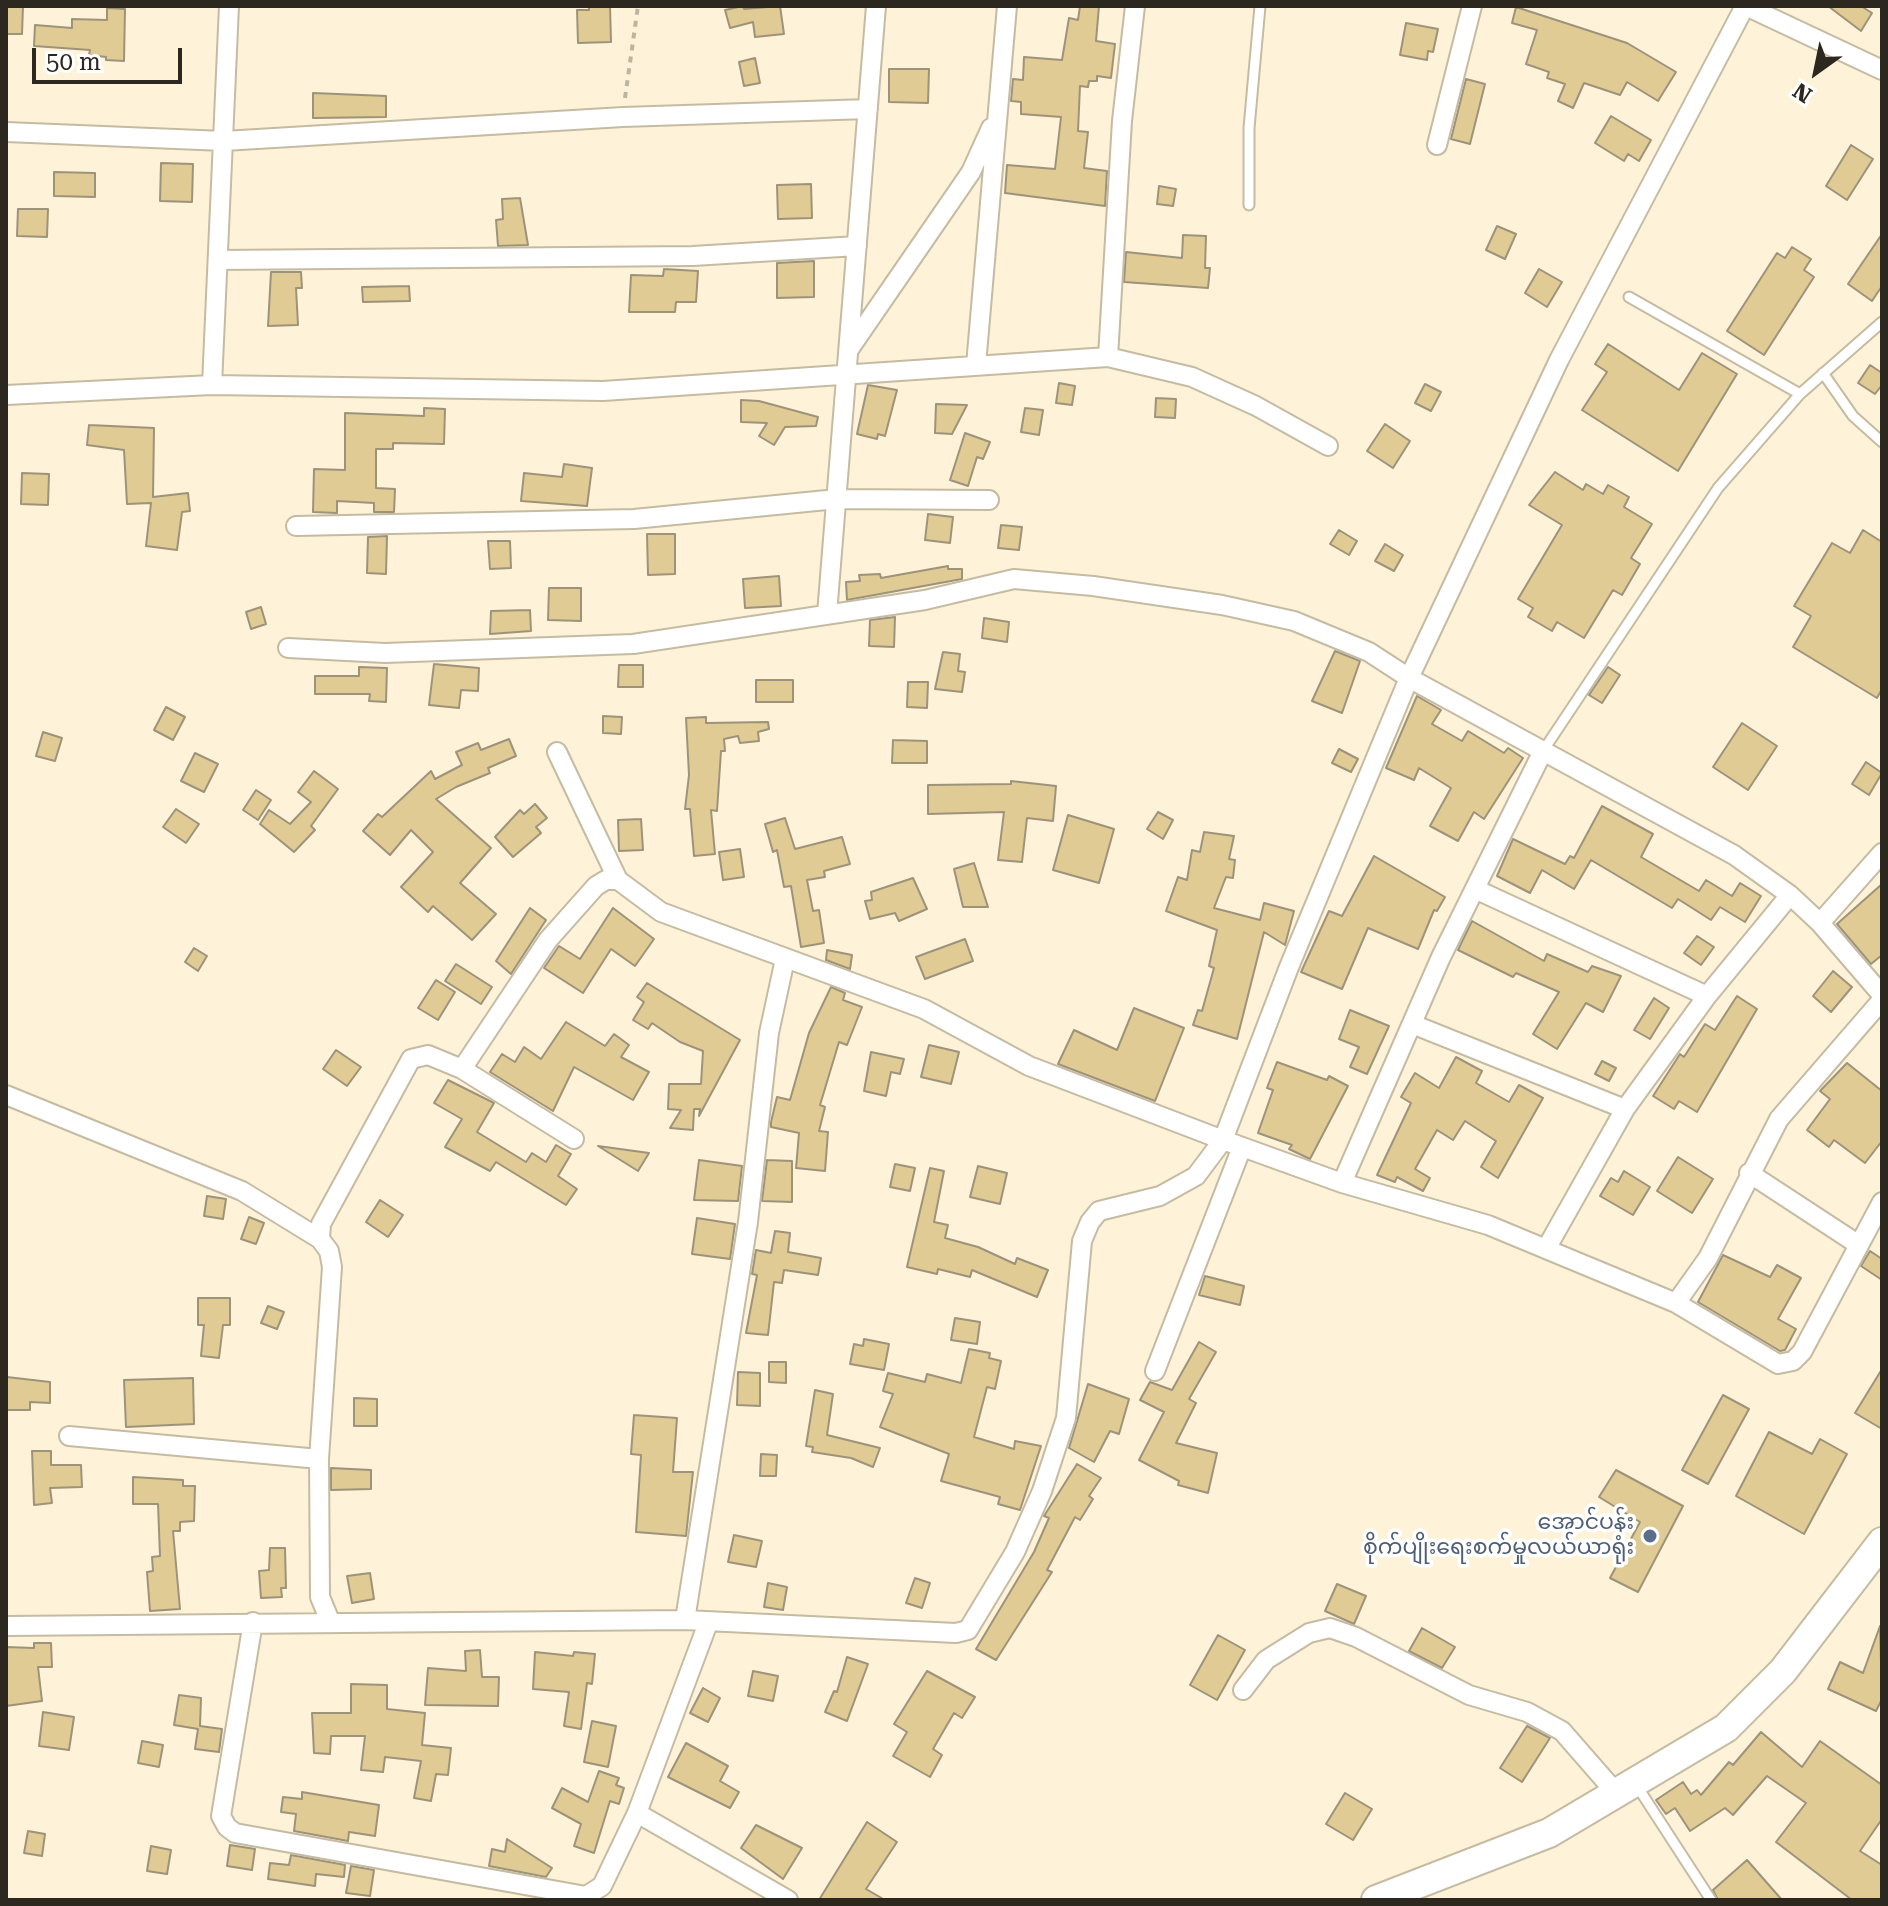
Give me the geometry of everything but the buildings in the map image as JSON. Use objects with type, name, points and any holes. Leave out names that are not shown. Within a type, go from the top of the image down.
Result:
[{"type":"main road","points":[[1376,1900],[1549,1833],[1726,1728],[1783,1671],[1882,1542]]},
{"type":"street","points":[[212,385],[229,6]]},
{"type":"street","points":[[827,614],[876,6]]},
{"type":"street","points":[[976,365],[1007,6]]},
{"type":"street","points":[[1108,357],[1122,121],[1135,6]]},
{"type":"street","points":[[1437,145],[1472,6]]},
{"type":"street","points":[[6,1626],[685,1620],[956,1633],[968,1630],[1015,1552],[1042,1491],[1066,1418],[1082,1241],[1090,1222],[1099,1211],[1160,1196],[1196,1176],[1223,1140],[1289,967],[1409,678],[1559,360],[1746,6],[1882,70]]},
{"type":"street","points":[[6,132],[224,141],[623,117],[868,109]]},
{"type":"street","points":[[848,351],[971,172],[996,118]]},
{"type":"street","points":[[218,260],[693,256],[857,246]]},
{"type":"street","points":[[6,395],[212,385],[603,391],[1108,357],[1192,377],[1256,406],[1328,446]]},
{"type":"street","points":[[296,526],[634,519],[837,499],[989,500]]},
{"type":"street","points":[[288,648],[385,653],[633,644],[925,600],[1014,579],[1093,586],[1222,605],[1294,621],[1369,652],[1409,678],[1734,855],[1790,895],[1820,923],[1882,997],[1779,1119],[1708,1258],[1676,1303]]},
{"type":"street","points":[[1342,1183],[1412,1024],[1543,751]]},
{"type":"street","points":[[557,752],[618,880],[661,912],[924,1009],[1029,1066],[1223,1140],[1342,1183],[1488,1225],[1676,1303],[1778,1364],[1793,1361],[1802,1352],[1882,1202]]},
{"type":"street","points":[[1820,923],[1882,853]]},
{"type":"street","points":[[462,1069],[548,940],[596,886],[606,880],[618,880]]},
{"type":"street","points":[[1475,889],[1707,996]]},
{"type":"street","points":[[1546,1249],[1625,1109],[1707,996],[1790,895]]},
{"type":"street","points":[[685,1620],[748,1222],[769,1033],[785,959]]},
{"type":"street","points":[[1412,1024],[1625,1109]]},
{"type":"street","points":[[320,1239],[321,1224],[411,1059],[428,1055],[462,1069],[574,1139]]},
{"type":"street","points":[[6,1095],[242,1191],[320,1239],[329,1251],[332,1267],[319,1459],[320,1597],[330,1621]]},
{"type":"street","points":[[1155,1371],[1242,1147]]},
{"type":"street","points":[[1749,1173],[1859,1245]]},
{"type":"street","points":[[69,1436],[319,1459]]},
{"type":"street","points":[[253,1622],[221,1816],[235,1833],[586,1896],[602,1886],[637,1813],[708,1623]]},
{"type":"street","points":[[1243,1690],[1266,1660],[1309,1633],[1330,1628],[1356,1637],[1469,1695],[1527,1712],[1562,1731],[1626,1789]]},
{"type":"street","points":[[637,1813],[788,1900]]},
{"type":"lane","points":[[1249,205],[1249,128],[1260,6]]},
{"type":"lane","points":[[1629,297],[1800,394]]},
{"type":"lane","points":[[1543,751],[1718,488],[1800,394],[1882,322]]},
{"type":"lane","points":[[1823,373],[1853,416],[1882,442]]},
{"type":"lane","points":[[1626,1789],[1711,1900]]},
{"type":"path","points":[[623,117],[638,6]]},
{"type":"place","name":"အောင်ပန်း စိုက်ပျိုးရေးစက်မှုလယ်ယာရုံး","points":[[1650,1536]]}]
